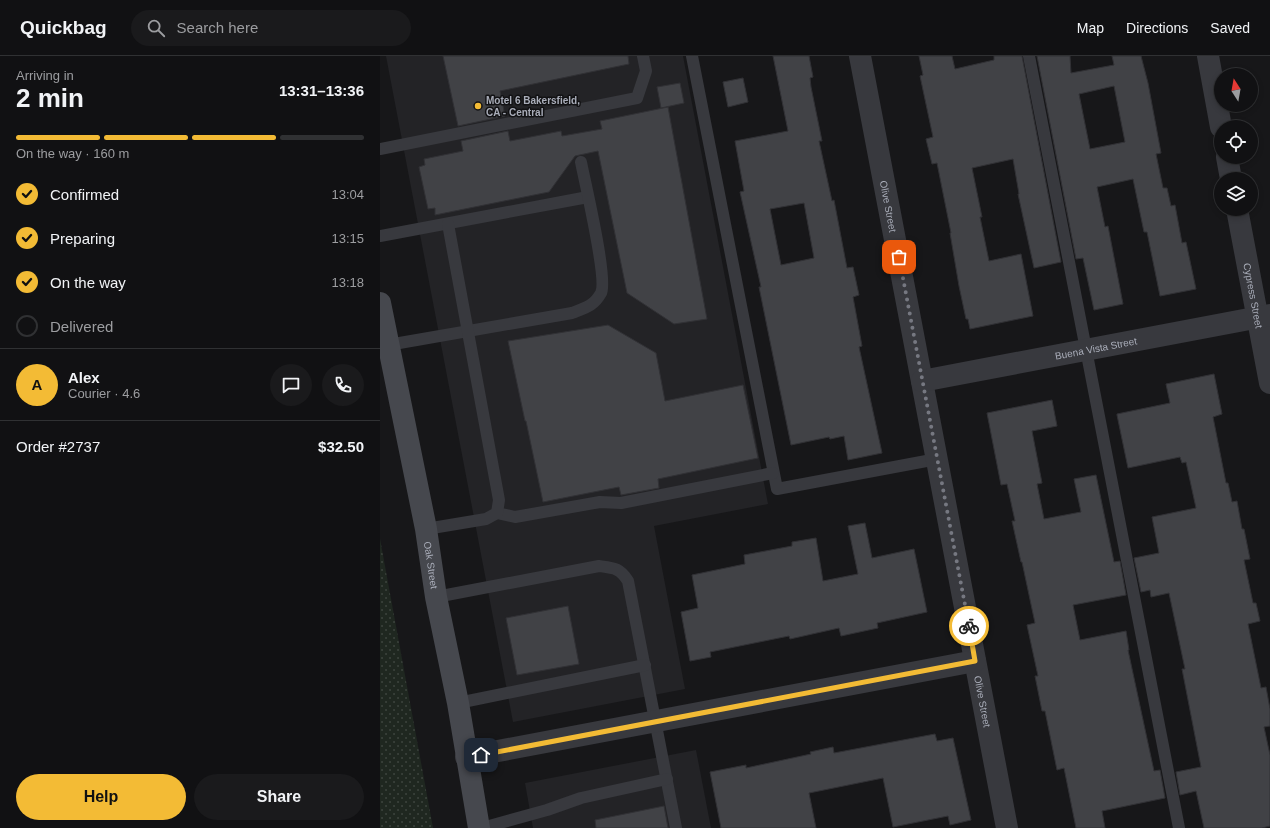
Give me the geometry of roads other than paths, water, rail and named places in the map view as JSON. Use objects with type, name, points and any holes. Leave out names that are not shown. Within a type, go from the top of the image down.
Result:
[{"type":"main road","name":"Oak Street","points":[[380,303],[426,529],[436,597],[458,703],[466,757],[481,828]]},
{"type":"street","name":"Olive Street","points":[[860,56],[1007,828]]},
{"type":"street","points":[[1208,56],[1220,120]]},
{"type":"street","name":"Cypress Street","points":[[1239,216],[1264,316],[1270,383]]},
{"type":"street","name":"Buena Vista Street","points":[[922,381],[1264,316]]},
{"type":"street","points":[[466,757],[975,661]]},
{"type":"lane","points":[[380,149],[637,98],[646,71],[643,56]]},
{"type":"lane","points":[[692,56],[777,489],[937,459]]},
{"type":"lane","points":[[1029,56],[1179,828]]},
{"type":"lane","points":[[388,345],[572,313],[590,307],[602,292],[602,271],[581,162]]},
{"type":"lane","points":[[380,236],[588,197]]},
{"type":"lane","points":[[448,224],[499,500],[497,513]]},
{"type":"lane","points":[[426,529],[486,519],[497,513],[516,517],[600,502],[621,503],[774,473]]},
{"type":"lane","points":[[436,597],[599,566],[618,569],[628,581],[676,828]]},
{"type":"lane","points":[[458,703],[645,665]]},
{"type":"lane","points":[[481,828],[547,810],[581,798],[667,779]]},
{"type":"place","name":"Motel 6 Bakersfield, CA - Central","points":[[478,106]]}]
